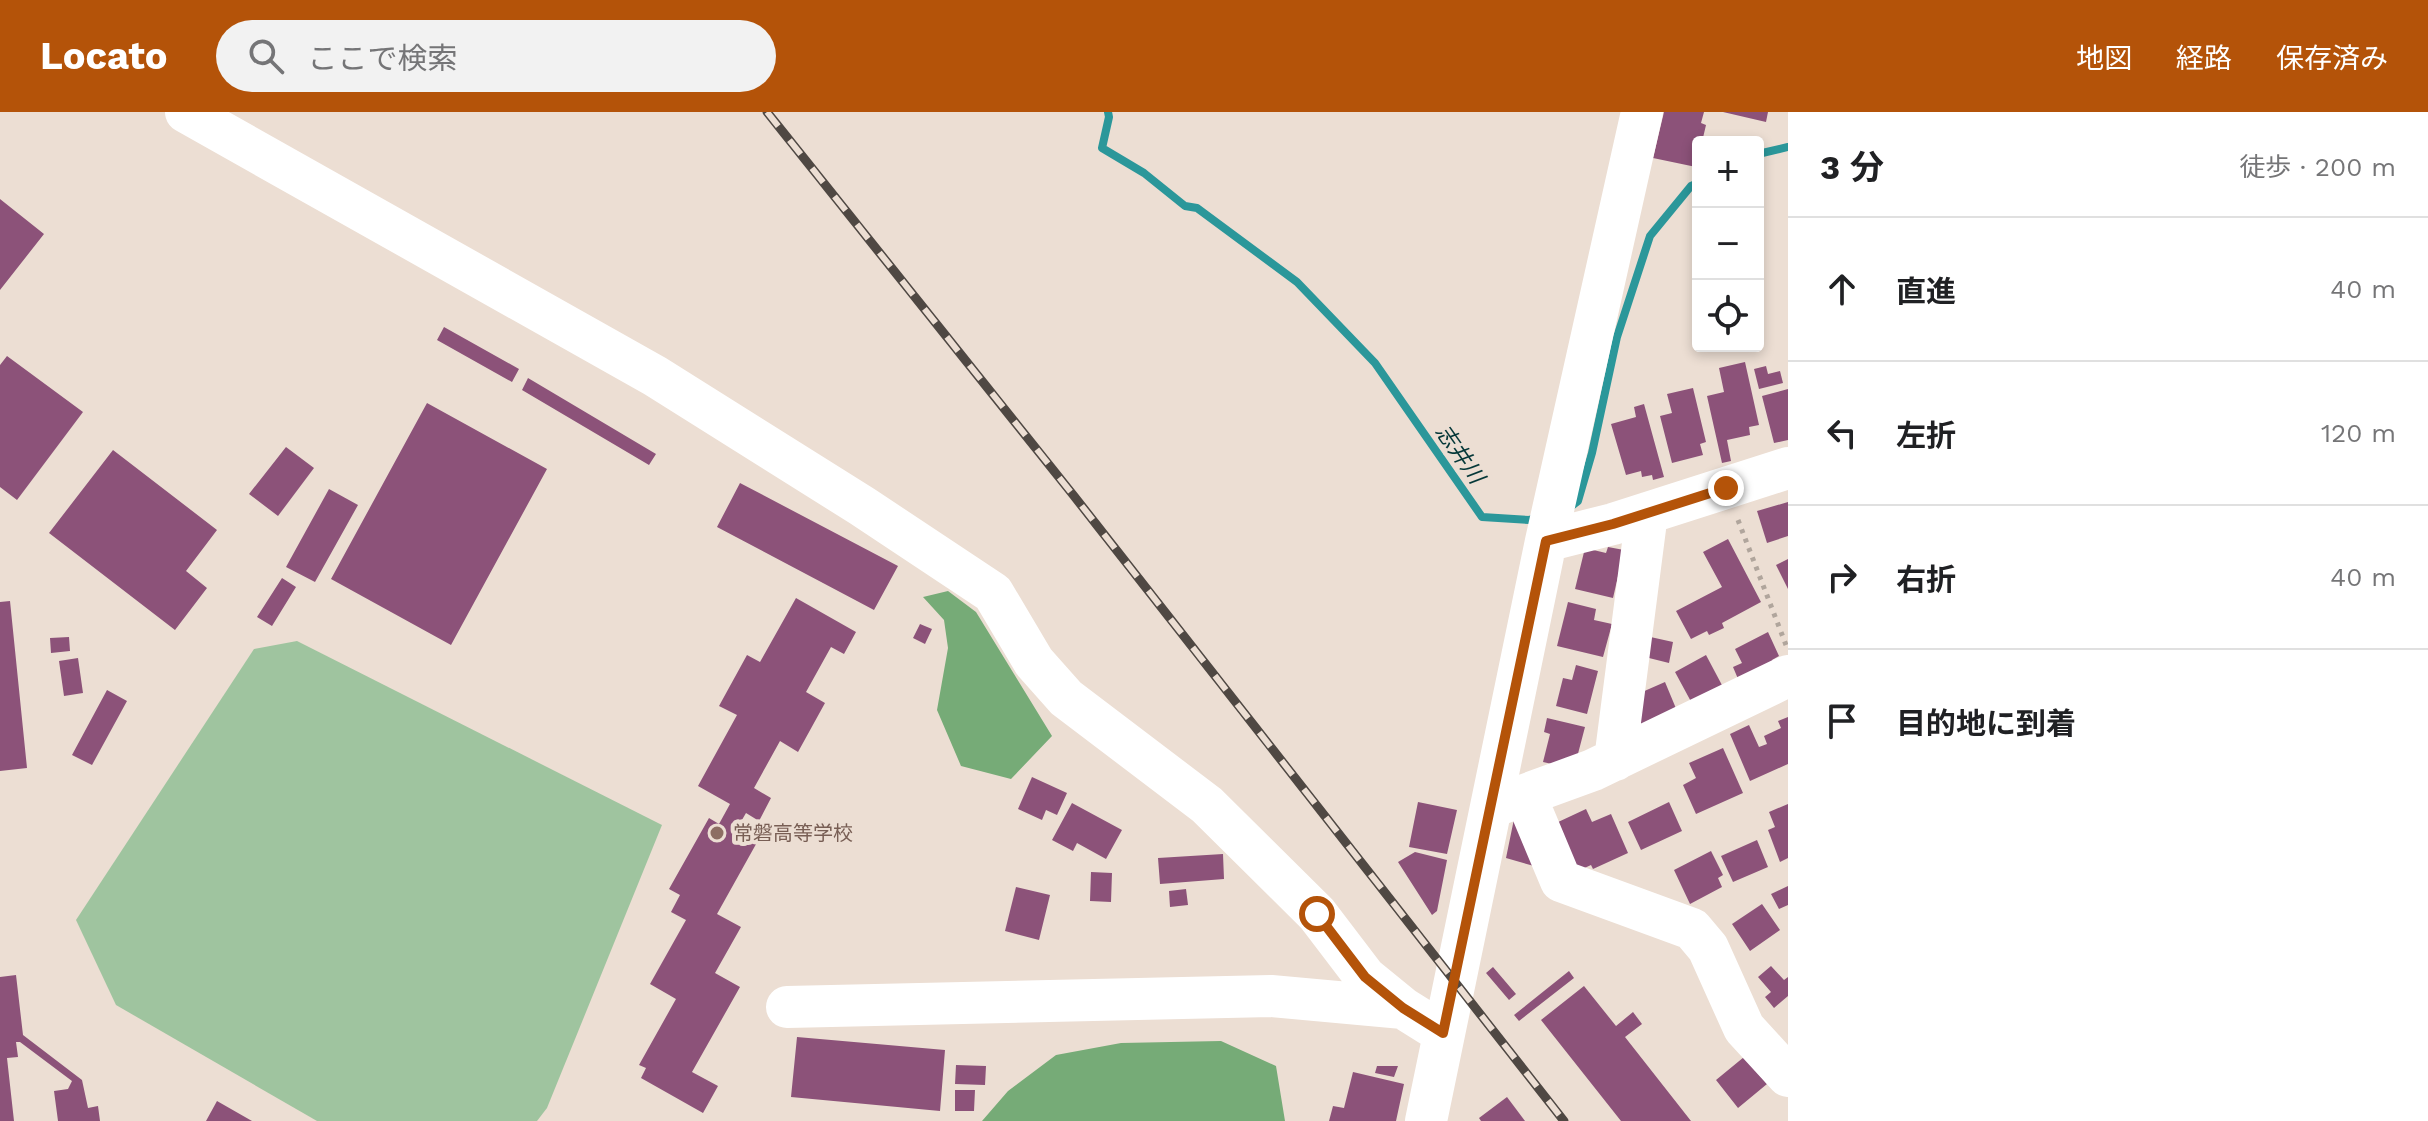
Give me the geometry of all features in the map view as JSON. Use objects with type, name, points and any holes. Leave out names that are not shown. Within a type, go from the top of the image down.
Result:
[{"type":"street","points":[[186,112],[655,376],[850,498],[993,593],[1034,662],[1066,698],[1207,805],[1317,914],[1365,977],[1403,1008],[1443,1033]]},
{"type":"street","points":[[1426,1121],[1443,1033],[1509,801],[1546,541],[1642,112]]},
{"type":"street","points":[[1546,541],[1788,468]]},
{"type":"street","points":[[1615,760],[1647,513]]},
{"type":"street","points":[[1509,801],[1615,760],[1788,676]]},
{"type":"street","points":[[1509,801],[1561,881],[1692,929],[1708,948],[1744,1028],[1788,1076]]},
{"type":"street","points":[[787,1007],[1271,996],[1403,1008]]},
{"type":"path","points":[[1726,488],[1788,649]]},
{"type":"green space","points":[[948,591],[976,612],[1052,736],[1011,779],[961,766],[937,710],[948,648],[944,620],[923,597]]},
{"type":"green space","points":[[297,641],[662,825],[547,1108],[537,1121],[317,1121],[116,1005],[76,920],[254,649]]},
{"type":"green space","points":[[1221,1041],[1276,1066],[1285,1121],[982,1121],[1008,1091],[1056,1055],[1121,1043]]},
{"type":"building","points":[[1664,112],[1704,112],[1701,123],[1706,125],[1703,136],[1692,136],[1692,166],[1653,158]]},
{"type":"building","points":[[1723,112],[1768,112],[1766,122]]},
{"type":"building","points":[[0,199],[44,234],[0,290]]},
{"type":"building","points":[[444,327],[519,369],[512,382],[437,340]]},
{"type":"building","points":[[7,356],[83,412],[17,500],[0,487],[0,365]]},
{"type":"building","points":[[1745,362],[1759,425],[1749,427],[1750,435],[1727,440],[1731,461],[1722,463],[1707,396],[1724,392],[1719,368]]},
{"type":"building","points":[[1766,366],[1768,374],[1780,371],[1783,383],[1759,389],[1754,369]]},
{"type":"building","points":[[528,378],[656,454],[649,465],[522,390]]},
{"type":"building","points":[[1693,388],[1706,442],[1700,444],[1703,455],[1672,463],[1660,416],[1672,413],[1667,394]]},
{"type":"building","points":[[1788,389],[1788,440],[1774,443],[1762,396]]},
{"type":"building","points":[[427,403],[547,469],[451,645],[331,579]]},
{"type":"building","points":[[1644,404],[1664,477],[1653,480],[1652,475],[1642,477],[1641,471],[1626,475],[1611,424],[1636,417],[1634,407]]},
{"type":"building","points":[[286,447],[314,468],[278,516],[249,494]]},
{"type":"building","points":[[113,450],[217,530],[186,571],[207,588],[175,630],[49,533]]},
{"type":"building","points":[[740,483],[898,566],[874,610],[717,527]]},
{"type":"building","points":[[329,489],[358,505],[315,582],[286,567]]},
{"type":"building","points":[[1788,502],[1788,536],[1767,543],[1757,511]]},
{"type":"building","points":[[1728,539],[1761,602],[1722,623],[1724,628],[1709,635],[1707,631],[1691,639],[1676,611],[1722,587],[1703,552]]},
{"type":"building","points":[[1608,547],[1624,550],[1613,598],[1575,589],[1585,548],[1606,553]]},
{"type":"building","points":[[1788,559],[1788,589],[1776,565]]},
{"type":"building","points":[[282,578],[296,587],[272,626],[257,617]]},
{"type":"building","points":[[796,598],[856,632],[844,654],[831,647],[806,692],[825,703],[798,752],[780,741],[754,788],[771,798],[759,821],[746,813],[739,825],[760,837],[717,914],[741,927],[715,973],[740,987],[692,1072],[718,1086],[703,1113],[641,1078],[646,1068],[639,1065],[676,999],[650,984],[686,920],[671,912],[680,895],[669,889],[709,818],[719,824],[730,804],[698,786],[737,715],[719,706],[747,655],[760,662]]},
{"type":"building","points":[[10,601],[27,768],[0,771],[0,602]]},
{"type":"building","points":[[1568,602],[1596,609],[1594,620],[1612,624],[1603,657],[1557,646]]},
{"type":"building","points":[[920,624],[932,629],[925,644],[913,638]]},
{"type":"building","points":[[1768,632],[1779,656],[1772,660],[1775,664],[1741,686],[1733,667],[1742,663],[1735,649]]},
{"type":"building","points":[[1646,636],[1673,642],[1669,663],[1641,656]]},
{"type":"building","points":[[69,637],[70,651],[51,653],[50,638]]},
{"type":"building","points":[[1706,655],[1723,687],[1695,709],[1675,672]]},
{"type":"building","points":[[78,658],[83,693],[64,696],[59,661]]},
{"type":"building","points":[[1576,665],[1598,671],[1587,714],[1556,706],[1563,678],[1572,680]]},
{"type":"building","points":[[1665,682],[1680,718],[1637,736],[1633,696]]},
{"type":"building","points":[[107,690],[127,701],[92,765],[72,755]]},
{"type":"building","points":[[1788,717],[1788,764],[1750,781],[1730,734],[1749,725],[1759,747],[1767,744],[1764,736],[1781,728],[1778,721]]},
{"type":"building","points":[[1547,718],[1585,727],[1574,769],[1543,762],[1550,734],[1544,732]]},
{"type":"building","points":[[1723,748],[1743,793],[1696,814],[1683,785],[1696,778],[1689,763]]},
{"type":"building","points":[[1032,777],[1067,793],[1057,815],[1046,810],[1042,820],[1018,809]]},
{"type":"building","points":[[1418,802],[1457,810],[1447,854],[1409,847]]},
{"type":"building","points":[[1669,802],[1682,831],[1641,850],[1628,822]]},
{"type":"building","points":[[1072,803],[1122,830],[1106,859],[1077,843],[1073,851],[1052,840]]},
{"type":"building","points":[[1788,804],[1788,858],[1780,862],[1768,830],[1775,827],[1769,812]]},
{"type":"building","points":[[1586,809],[1592,822],[1611,814],[1628,853],[1593,869],[1591,865],[1578,871],[1556,823]]},
{"type":"building","points":[[1514,819],[1541,868],[1506,858]]},
{"type":"building","points":[[1757,840],[1768,867],[1733,882],[1721,856]]},
{"type":"building","points":[[1711,851],[1723,875],[1718,878],[1722,887],[1690,904],[1674,870]]},
{"type":"building","points":[[1415,852],[1447,860],[1437,911],[1432,915],[1398,862]]},
{"type":"building","points":[[1223,854],[1224,879],[1160,884],[1158,858]]},
{"type":"building","points":[[1091,872],[1112,873],[1111,902],[1090,901]]},
{"type":"building","points":[[1788,886],[1788,905],[1779,909],[1771,894]]},
{"type":"building","points":[[1016,887],[1050,895],[1039,940],[1005,931]]},
{"type":"building","points":[[1186,889],[1188,905],[1170,907],[1169,891]]},
{"type":"building","points":[[1762,904],[1780,930],[1750,951],[1732,924]]},
{"type":"building","points":[[1771,966],[1784,980],[1788,977],[1788,996],[1774,1008],[1765,997],[1771,992],[1758,977]]},
{"type":"building","points":[[1493,967],[1516,994],[1509,1000],[1486,973]]},
{"type":"building","points":[[1569,971],[1574,978],[1519,1021],[1514,1015]]},
{"type":"building","points":[[16,975],[23,1035],[82,1080],[88,1108],[98,1106],[100,1121],[58,1121],[54,1091],[68,1089],[72,1081],[16,1042],[18,1057],[7,1058],[14,1121],[0,1121],[0,977]]},
{"type":"building","points":[[1584,986],[1616,1026],[1633,1012],[1642,1024],[1625,1037],[1691,1121],[1621,1121],[1541,1020]]},
{"type":"building","points":[[797,1037],[945,1050],[940,1111],[791,1097]]},
{"type":"building","points":[[1744,1057],[1767,1084],[1738,1108],[1716,1080]]},
{"type":"building","points":[[956,1065],[986,1066],[985,1085],[955,1084]]},
{"type":"building","points":[[1377,1066],[1398,1066],[1394,1077],[1375,1073]]},
{"type":"building","points":[[1353,1072],[1404,1084],[1396,1121],[1329,1121],[1333,1106],[1344,1108]]},
{"type":"building","points":[[955,1090],[975,1090],[974,1111],[955,1111]]},
{"type":"building","points":[[1507,1097],[1525,1121],[1481,1121],[1479,1118]]},
{"type":"building","points":[[217,1101],[252,1121],[206,1121]]},
{"type":"waterway","name":"志井川","points":[[1108,112],[1102,148],[1144,173],[1185,206],[1197,208],[1297,282],[1375,363],[1482,517],[1538,518]]},
{"type":"waterway","name":"志井川","points":[[1764,153],[1788,147]]},
{"type":"waterway","name":"志井川","points":[[1569,508],[1578,501],[1592,453],[1617,337],[1650,236],[1692,186]]},
{"type":"railway","points":[[767,112],[1074,496],[1564,1121]]},
{"type":"place","name":"常磐高等学校","points":[[717,833]]},
{"type":"route","points":[[1317,914],[1365,977],[1403,1008],[1443,1033],[1546,541],[1613,524],[1726,488]]}]
